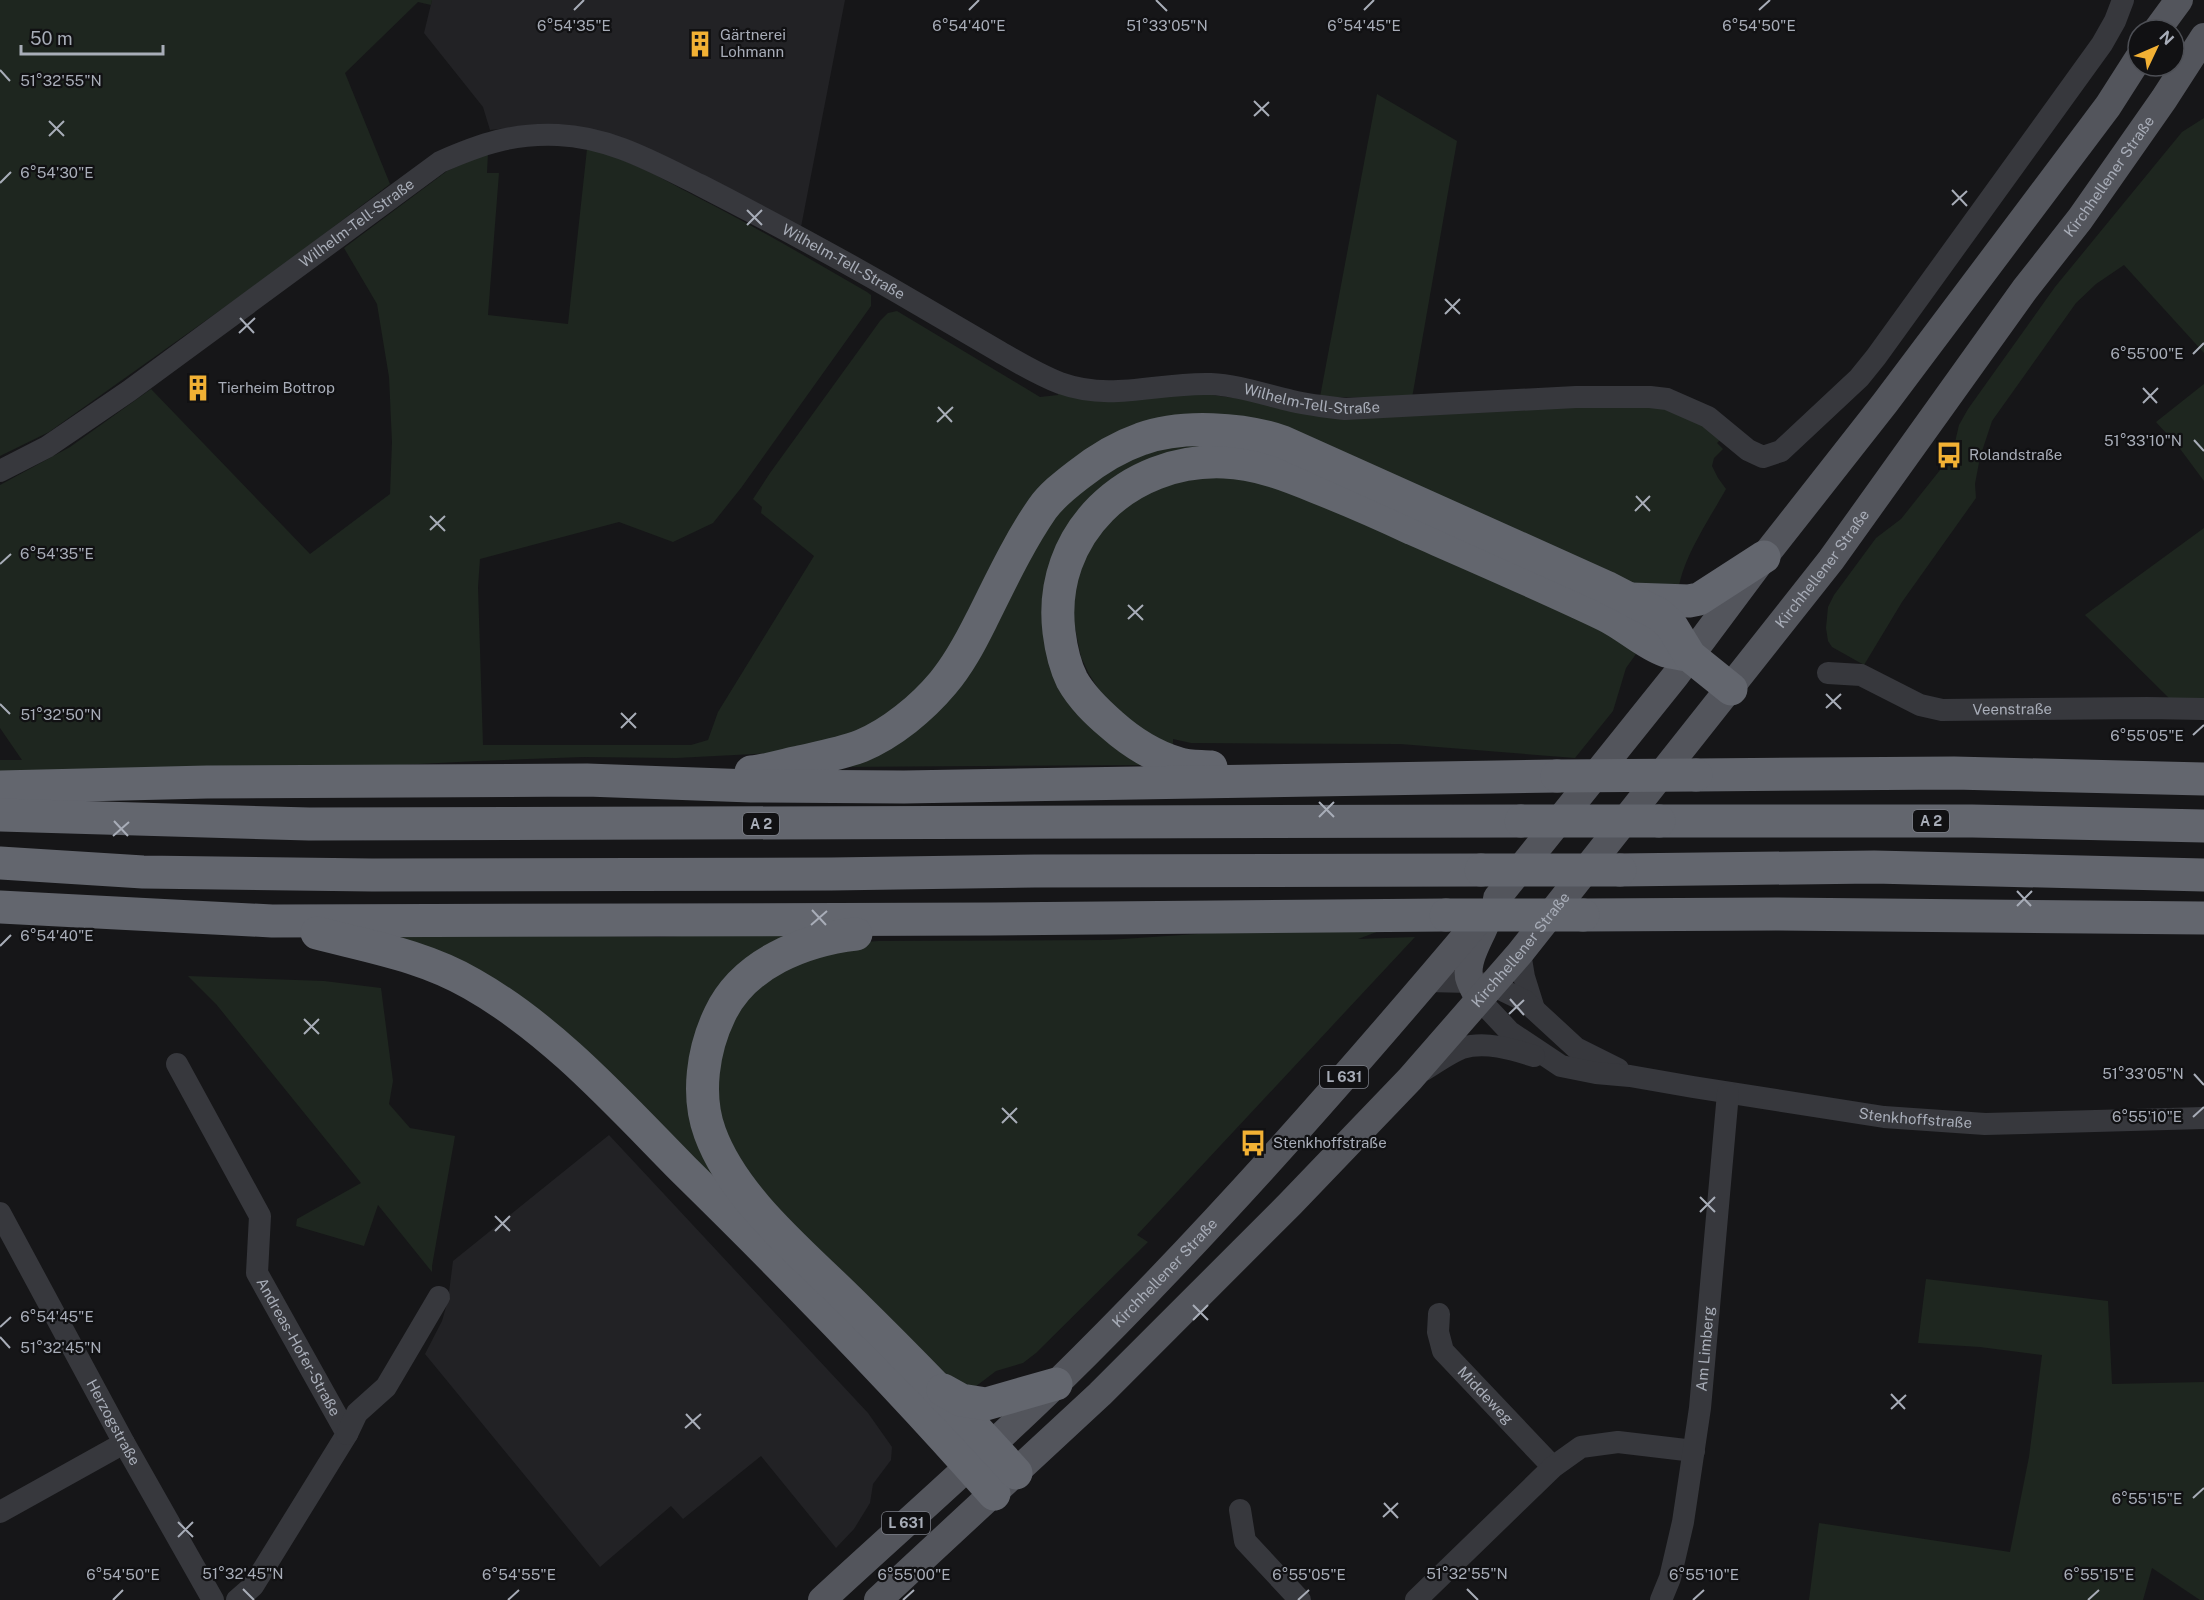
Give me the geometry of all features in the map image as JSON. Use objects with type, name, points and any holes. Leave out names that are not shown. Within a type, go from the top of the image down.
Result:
[{"type":"highway","points":[[587,780],[757,771],[862,746],[894,727],[917,709],[942,684],[960,661],[1026,535],[1043,507],[1062,487],[1120,447],[1159,434],[1194,430],[1239,431],[1274,439],[1422,503],[1629,599],[1660,615],[1671,625],[1690,656],[1731,688]]},
{"type":"highway","points":[[1360,779],[1178,764],[1145,749],[1118,730],[1091,706],[1072,680],[1061,648],[1057,615],[1060,583],[1068,556],[1083,531],[1116,494],[1166,469],[1198,462],[1226,462],[1262,467],[1358,504],[1589,608],[1667,651],[1690,656]]},
{"type":"highway","points":[[1629,599],[1689,601],[1699,599],[1764,557]]},
{"type":"highway","points":[[0,787],[207,782],[587,780],[751,786],[904,787],[1954,772],[2204,779]]},
{"type":"highway","name":"A 2","points":[[0,815],[309,824],[1972,821],[2204,826]]},
{"type":"highway","points":[[0,863],[143,872],[372,876],[1035,871],[1486,903],[1620,870],[1874,867],[2204,875]]},
{"type":"highway","points":[[0,907],[272,921],[1811,914],[2204,918]]},
{"type":"highway","points":[[980,1455],[934,1385],[773,1224],[748,1195],[723,1160],[710,1133],[703,1108],[702,1085],[710,1040],[724,1007],[736,989],[752,974],[774,959],[816,940],[835,936],[861,933],[958,932],[990,919]]},
{"type":"highway","points":[[272,921],[406,955],[439,967],[480,989],[526,1019],[595,1081],[826,1311],[980,1455],[1005,1483]]},
{"type":"highway","points":[[934,1385],[961,1400],[986,1404],[1056,1384]]},
{"type":"main road","points":[[2166,18],[2179,0]]},
{"type":"main road","name":"Kirchhellener Straße","points":[[878,1600],[1100,1394],[1290,1204],[1410,1079],[1481,989],[1520,953],[1831,560],[2025,289],[2080,219],[2164,99],[2204,37]]},
{"type":"main road","name":"L 631","points":[[2164,99],[2204,70]]},
{"type":"main road","name":"Kirchhellener Straße","points":[[822,1600],[1056,1384],[1206,1231],[1427,981],[1486,903],[1690,656],[1764,557],[1885,403],[2102,115],[2126,78]]},
{"type":"main road","name":"Kirchhellener Straße","points":[[1481,989],[1469,971],[1486,903]]},
{"type":"street","name":"Wilhelm-Tell-Straße","points":[[0,471],[47,447],[129,391],[441,162],[474,147],[501,139],[538,135],[585,138],[614,145],[647,159],[790,231],[1038,374],[1062,384],[1103,393],[1185,384],[1212,384],[1321,407],[1345,409],[1576,397],[1650,397],[1667,399],[1708,417],[1748,450],[1763,458],[1781,451],[1859,378],[1876,357],[2102,44],[2115,21],[2123,0]]},
{"type":"street","name":"Veenstraße","points":[[1828,673],[1861,675],[1920,705],[1942,710],[2204,709]]},
{"type":"street","name":"Stenkhoffstraße","points":[[1520,953],[1524,977],[1534,1009]]},
{"type":"street","name":"Stenkhoffstraße","points":[[1427,981],[1481,989],[1525,1001],[1576,1048],[1630,1076]]},
{"type":"street","name":"Stenkhoffstraße","points":[[1481,989],[1510,1032],[1561,1066],[1596,1073],[1630,1076],[1884,1117],[1985,1124],[2204,1118]]},
{"type":"street","name":"Kirchhellener Straße","points":[[1410,1079],[1462,1048],[1476,1046],[1503,1047],[1561,1066]]},
{"type":"street","name":"Andreas-Hofer-Straße","points":[[177,1064],[260,1216],[257,1273],[347,1434]]},
{"type":"street","name":"Am Limberg","points":[[1661,1600],[1670,1578],[1683,1522],[1700,1408],[1728,1093]]},
{"type":"street","name":"Herzogstraße","points":[[0,1213],[124,1443],[213,1600]]},
{"type":"street","name":"Andreas-Hofer-Straße","points":[[237,1600],[253,1586],[347,1434],[357,1413],[386,1387],[439,1297]]},
{"type":"street","name":"Middeweg","points":[[1439,1314],[1438,1332],[1443,1351],[1553,1467]]},
{"type":"street","points":[[1416,1600],[1553,1467],[1581,1447],[1618,1442],[1694,1451]]},
{"type":"street","points":[[0,1512],[124,1443]]},
{"type":"street","points":[[1240,1510],[1245,1541],[1300,1600]]},
{"type":"shaded area","points":[[0,0],[432,0],[431,5],[418,2],[345,73],[390,184],[278,269],[49,432],[0,456]]},
{"type":"shaded area","points":[[432,0],[845,0],[801,227],[545,124],[490,130],[483,107],[424,33]]},
{"type":"shaded area","points":[[1377,94],[1457,141],[1412,398],[1320,397]]},
{"type":"shaded area","points":[[2204,118],[2204,353],[2124,265],[2096,284],[2076,303],[1992,421],[1980,457],[1975,484],[1976,498],[1902,602],[1864,665],[1832,647],[1828,641],[1826,628],[1828,607],[1834,595],[1876,538],[1901,519],[1952,455],[1959,425],[1968,409],[2055,287],[2182,132]]},
{"type":"shaded area","points":[[587,149],[615,157],[642,169],[717,207],[867,292],[871,295],[871,306],[741,488],[713,523],[673,542],[619,522],[480,559],[478,587],[483,745],[691,745],[708,740],[718,712],[814,556],[761,513],[762,507],[753,499],[880,321],[888,313],[897,311],[1040,397],[1058,395],[1057,390],[1197,393],[1257,401],[1666,405],[1723,437],[1717,443],[1723,449],[1714,458],[1712,466],[1726,489],[1690,553],[1680,580],[1678,593],[1628,582],[1272,430],[1105,445],[964,635],[907,702],[855,733],[795,752],[676,758],[583,757],[322,769],[0,775],[0,760],[22,760],[0,728],[0,485],[70,447],[151,389],[310,554],[390,494],[392,442],[389,377],[377,304],[344,248],[447,171],[488,153],[487,173],[499,173],[488,315],[568,324]]},
{"type":"shaded area","points":[[2204,384],[2204,481],[2178,446],[2156,422]]},
{"type":"shaded area","points":[[1206,440],[1288,466],[1113,484],[1052,632],[1149,765],[836,767],[884,742],[1048,518],[1127,456]]},
{"type":"shaded area","points":[[1237,475],[1341,511],[1624,641],[1636,654],[1626,668],[1613,711],[1575,758],[1400,744],[1191,743],[1173,739],[1173,745],[1124,719],[1099,690],[1081,657],[1074,623],[1073,603],[1080,566],[1109,518],[1157,484]]},
{"type":"shaded area","points":[[2204,528],[2204,698],[2170,699],[2085,615]]},
{"type":"shaded area","points":[[805,930],[694,1058],[747,1209],[580,1052],[370,932],[660,937]]},
{"type":"shaded area","points":[[1382,930],[1358,939],[1415,937],[1137,1235],[1148,1242],[1036,1353],[1023,1363],[996,1371],[971,1390],[939,1373],[766,1202],[715,1119],[723,1028],[762,978],[854,943],[1108,940],[1226,932]]},
{"type":"shaded area","points":[[188,976],[324,981],[381,988],[393,1081],[389,1104],[410,1128],[455,1136],[432,1272],[378,1205],[364,1246],[296,1226],[297,1219],[361,1183],[216,1004]]},
{"type":"shaded area","points":[[609,1135],[868,1413],[892,1447],[891,1460],[873,1484],[870,1503],[854,1529],[836,1548],[761,1456],[683,1519],[671,1506],[600,1567],[425,1354],[442,1321],[448,1300],[453,1261]]},
{"type":"shaded area","points":[[1926,1279],[2108,1301],[2112,1384],[2204,1382],[2204,1600],[2200,1600],[2152,1568],[2143,1600],[1809,1600],[1819,1523],[2010,1552],[2029,1457],[2042,1355],[1980,1347],[1918,1343]]},
{"type":"place","name":"Gärtnerei Lohmann","points":[[700,44]]},
{"type":"place","name":"Tierheim Bottrop","points":[[198,388]]},
{"type":"place","name":"Rolandstraße","points":[[1949,455]]},
{"type":"place","name":"Stenkhoffstraße","points":[[1253,1143]]}]
